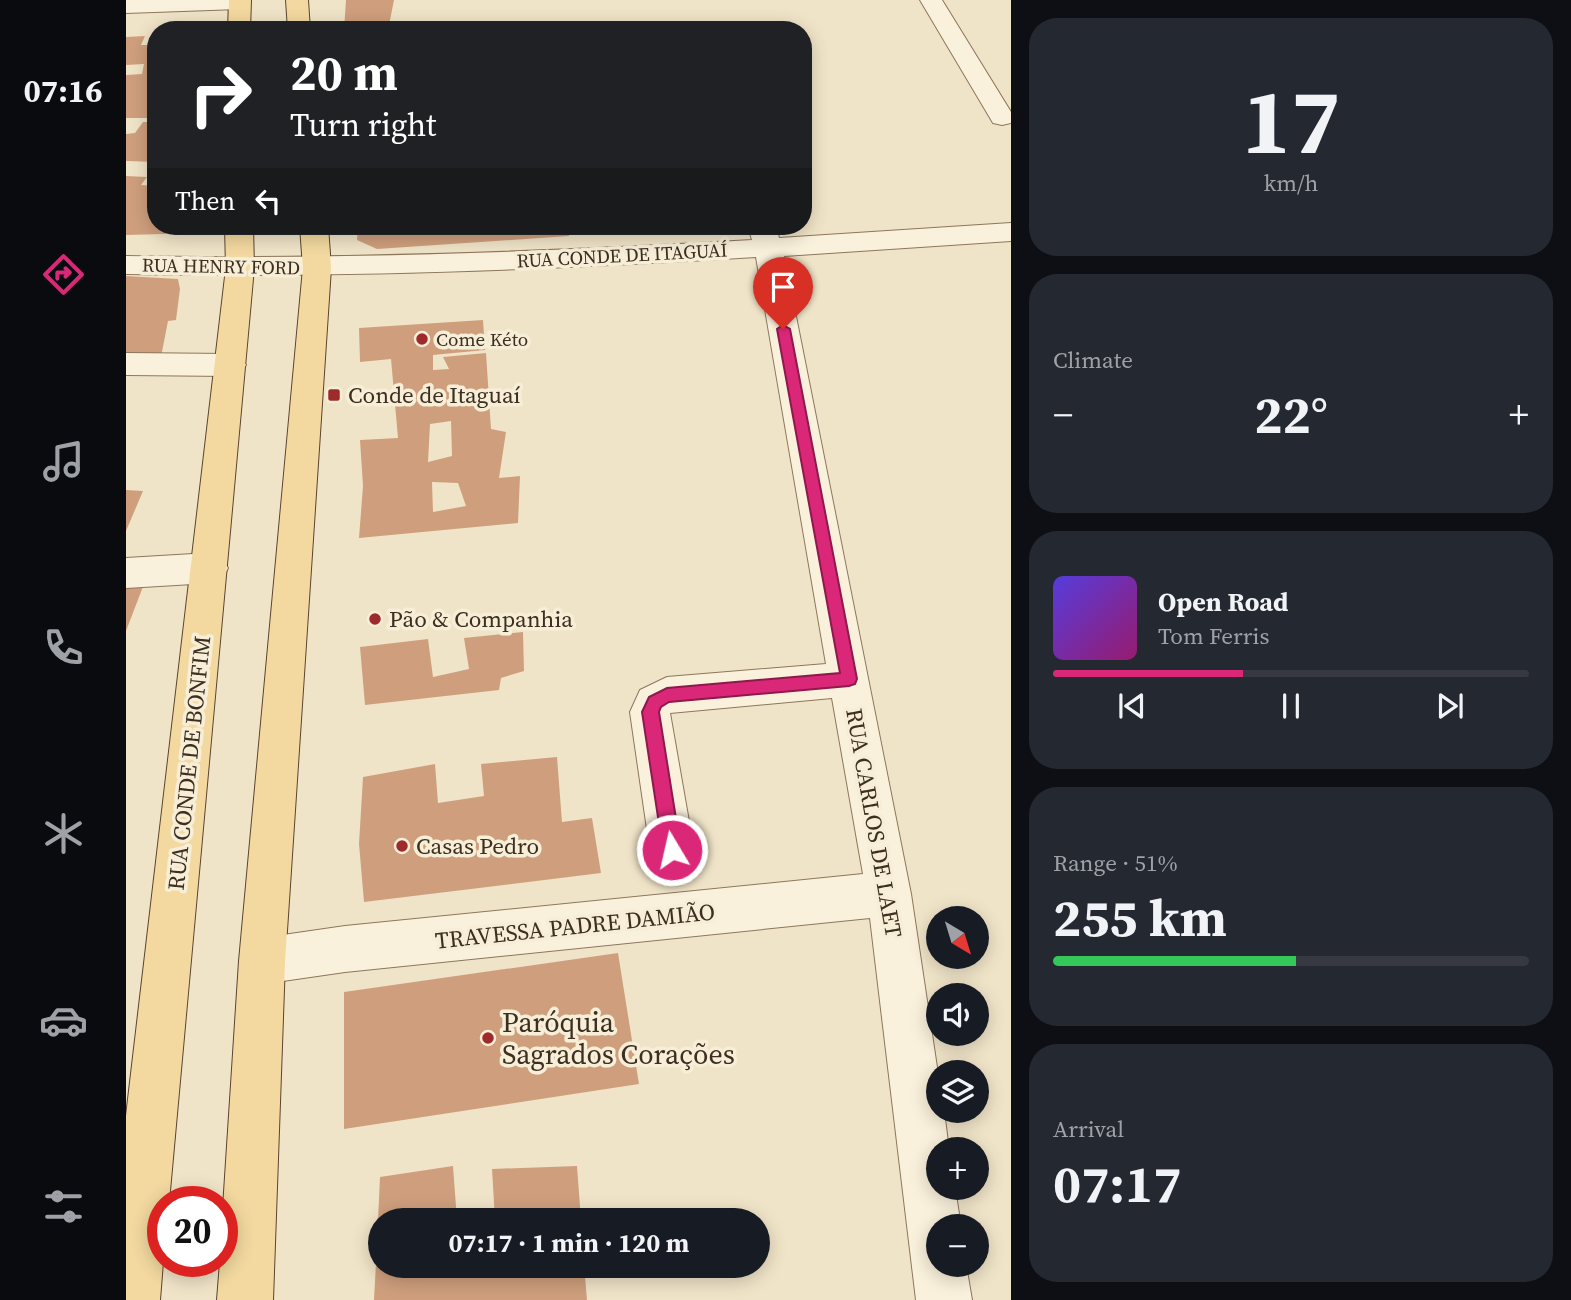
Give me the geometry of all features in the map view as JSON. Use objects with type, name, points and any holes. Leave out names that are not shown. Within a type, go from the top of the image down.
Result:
[{"type":"main road","points":[[297,0],[298,21]]},
{"type":"main road","points":[[239,1],[239,21]]},
{"type":"main road","name":"RUA CONDE DE BONFIM","points":[[132,1300],[210,568],[240,268],[239,235]]},
{"type":"main road","points":[[245,1300],[262,961],[317,268],[315,235]]},
{"type":"street","points":[[931,0],[1002,118]]},
{"type":"street","points":[[126,6],[239,1]]},
{"type":"street","name":"RUA CONDE DE ITAGUAÍ","points":[[317,268],[765,237],[1011,232]]},
{"type":"street","name":"RUA CARLOS DE LAET","points":[[765,237],[889,894],[932,1214]]},
{"type":"street","name":"RUA HENRY FORD","points":[[126,265],[317,268]]},
{"type":"street","points":[[126,364],[230,365]]},
{"type":"street","points":[[126,573],[210,568]]},
{"type":"street","points":[[672,850],[650,712],[654,702],[667,695],[849,679]]},
{"type":"street","name":"TRAVESSA PADRE DAMIÃO","points":[[262,961],[345,949],[889,894]]},
{"type":"street","points":[[941,1277],[944,1300]]},
{"type":"building","points":[[346,0],[394,0],[390,21],[345,21]]},
{"type":"building","points":[[145,36],[141,45],[147,45],[147,118],[126,118],[126,75],[142,74],[144,64],[126,65],[126,37]]},
{"type":"building","points":[[143,122],[147,122],[147,162],[126,161],[126,134],[135,133]]},
{"type":"building","points":[[126,176],[147,177],[141,185],[147,185],[147,234],[126,235]]},
{"type":"building","points":[[357,235],[569,236],[377,249],[357,240]]},
{"type":"building","points":[[126,276],[178,279],[180,289],[176,320],[168,321],[161,357],[126,356]]},
{"type":"building","points":[[483,320],[485,350],[433,355],[433,370],[449,369],[443,357],[486,353],[491,429],[506,432],[499,478],[520,476],[518,523],[359,538],[363,486],[360,440],[398,438],[391,359],[360,362],[359,328]],"holes":[[[451,421],[452,456],[428,462],[430,424]],[[432,482],[458,483],[466,506],[433,512]]]},
{"type":"building","points":[[126,490],[143,491],[126,531]]},
{"type":"building","points":[[126,584],[144,584],[126,631]]},
{"type":"building","points":[[523,632],[524,671],[501,678],[499,690],[365,705],[360,647],[428,639],[433,677],[469,669],[464,638]]},
{"type":"building","points":[[557,757],[562,822],[592,818],[601,873],[364,902],[359,844],[363,777],[435,764],[438,803],[484,796],[481,764]]},
{"type":"building","name":"Paróquia Sagrados Corações","points":[[618,953],[639,1084],[344,1129],[344,992]]},
{"type":"building","points":[[453,1166],[456,1208],[379,1208],[380,1177]]},
{"type":"building","points":[[577,1166],[580,1208],[494,1208],[492,1169]]},
{"type":"building","points":[[375,1278],[585,1278],[587,1300],[374,1300]]},
{"type":"place","name":"Come Kéto","points":[[422,339]]},
{"type":"place","name":"Conde de Itaguaí","points":[[334,395]]},
{"type":"place","name":"Pão & Companhia","points":[[375,619]]},
{"type":"place","name":"Casas Pedro","points":[[402,846]]},
{"type":"place","name":"Paróquia Sagrados Corações","points":[[488,1038]]},
{"type":"route","points":[[672,850],[650,712],[654,702],[667,695],[849,679],[783,329]]}]
